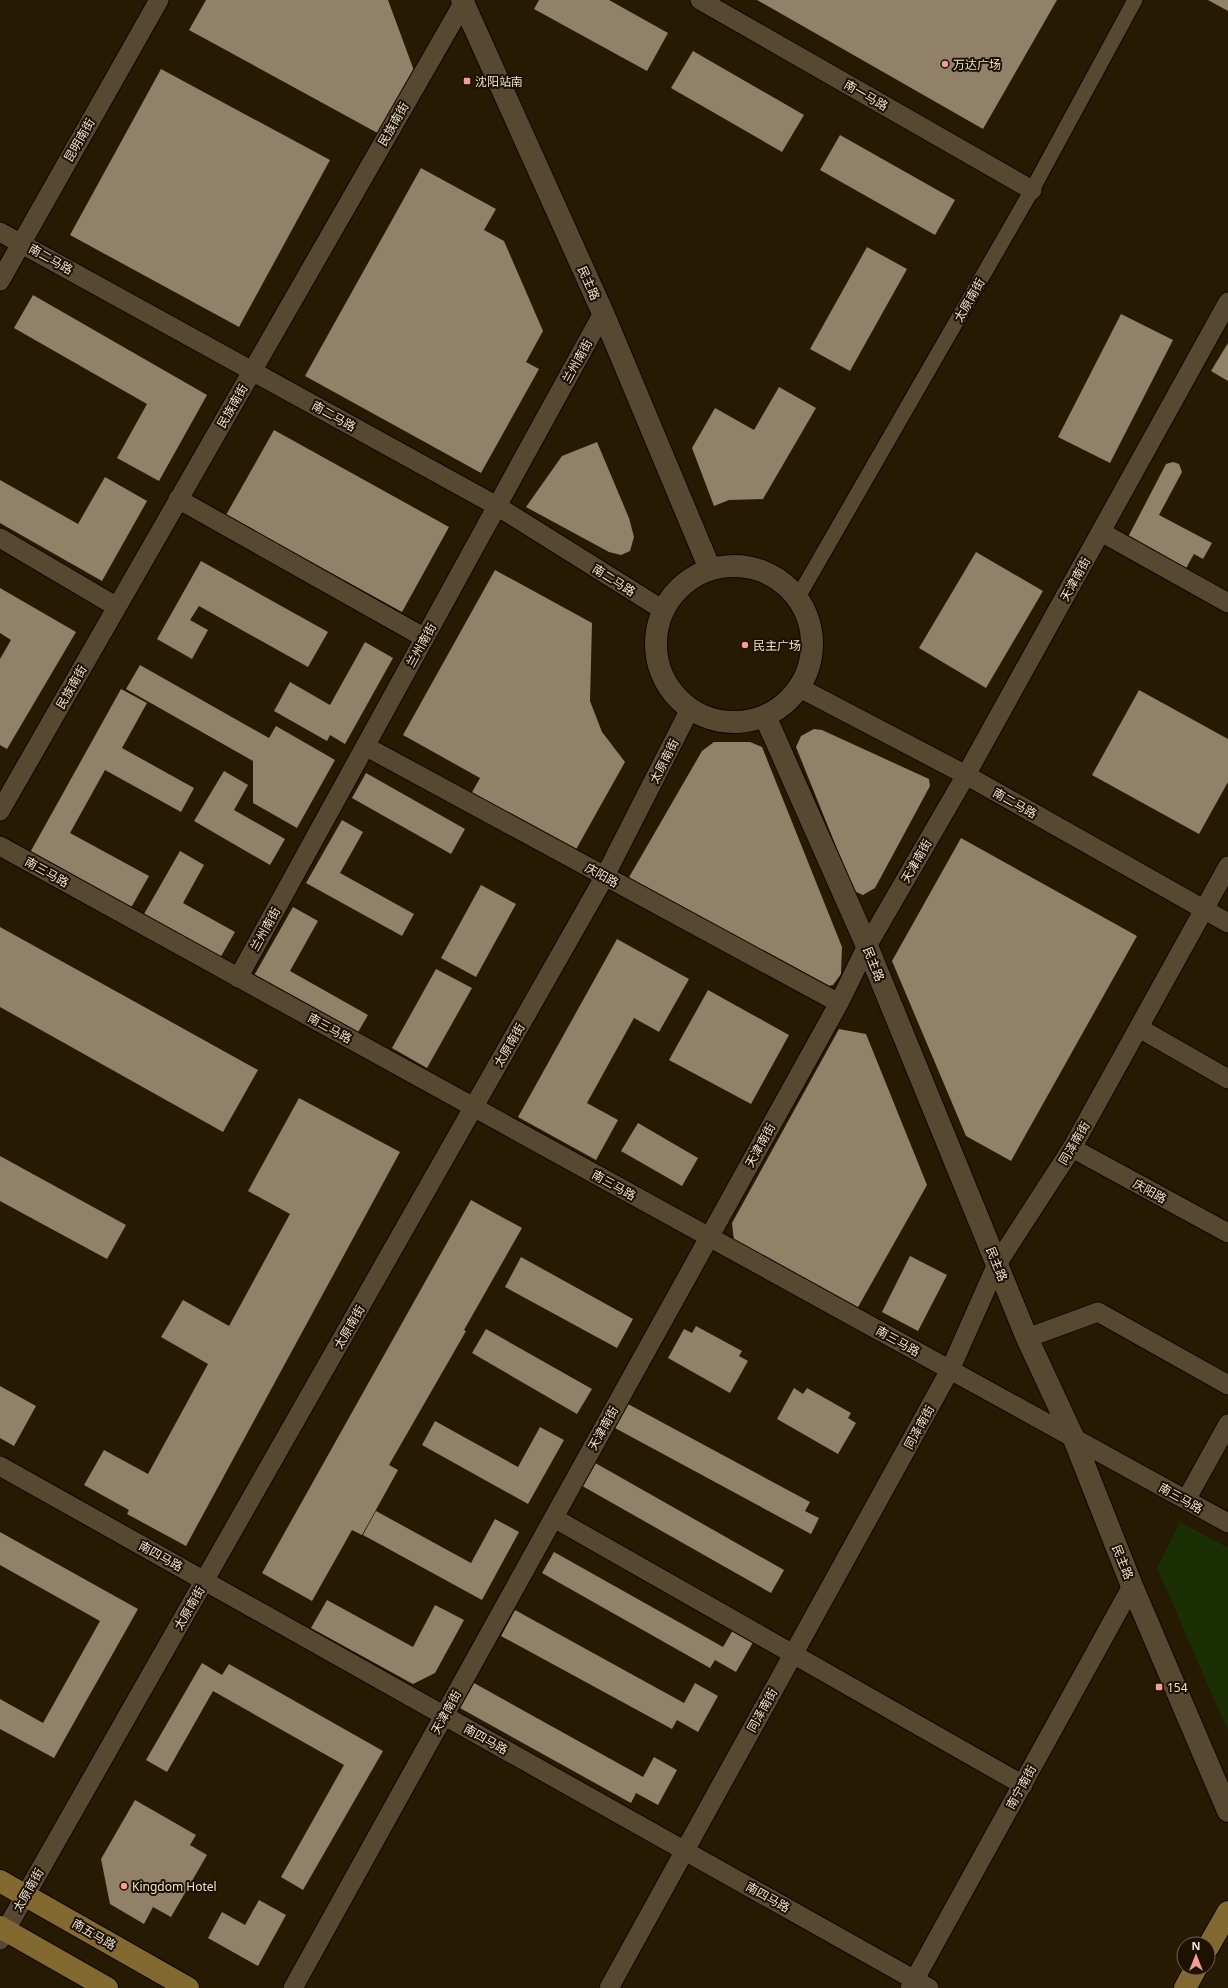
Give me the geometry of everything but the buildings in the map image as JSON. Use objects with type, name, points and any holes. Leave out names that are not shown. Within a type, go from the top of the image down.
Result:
[{"type":"main road","name":"南五马路","points":[[0,1880],[188,1988]]},
{"type":"main road","points":[[1214,1936],[1228,1912]]},
{"type":"main road","points":[[2,1932],[107,1988]]},
{"type":"main road","points":[[1185,1988],[1192,1976]]},
{"type":"street","name":"昆明南街","points":[[0,281],[159,0]]},
{"type":"street","name":"南一马路","points":[[700,0],[1032,190]]},
{"type":"street","name":"太原南街","points":[[798,597],[1032,190],[1135,0]]},
{"type":"street","name":"民主路","points":[[463,1],[603,313],[710,569]]},
{"type":"street","name":"民族南街","points":[[0,811],[463,1]]},
{"type":"street","name":"南二马路","points":[[0,232],[22,242],[497,506],[663,610]]},
{"type":"street","name":"天津南街","points":[[293,1988],[839,1003],[867,946],[966,775],[1227,305]]},
{"type":"street","name":"兰州南街","points":[[238,978],[603,313]]},
{"type":"street","points":[[178,500],[425,638]]},
{"type":"street","points":[[1101,532],[1228,603]]},
{"type":"street","points":[[0,538],[117,607]]},
{"type":"street","points":[[734,565],[758,569],[780,580],[798,597],[809,618],[814,642],[810,666],[800,688],[785,705],[765,716],[740,722],[720,721],[714,720],[690,709],[674,694],[662,675],[656,654],[656,632],[663,610],[675,592],[691,578],[710,569],[734,565]]},
{"type":"street","name":"南二马路","points":[[800,688],[966,775],[1228,923]]},
{"type":"street","name":"太原南街","points":[[2,1932],[25,1895],[605,876],[690,709]]},
{"type":"street","name":"民主路","points":[[765,716],[867,946],[997,1264],[1028,1338],[1074,1439],[1132,1586],[1228,1811]]},
{"type":"street","name":"庆阳路","points":[[366,746],[839,1003]]},
{"type":"street","name":"南三马路","points":[[0,846],[1228,1523]]},
{"type":"street","name":"同泽南街","points":[[609,1988],[950,1370],[997,1264],[1072,1148],[1228,866]]},
{"type":"street","points":[[1139,1028],[1228,1079]]},
{"type":"street","name":"庆阳路","points":[[1072,1148],[1228,1233]]},
{"type":"street","points":[[1028,1338],[1098,1312],[1228,1385]]},
{"type":"street","points":[[1186,1500],[1228,1424]]},
{"type":"street","name":"南四马路","points":[[0,1466],[685,1851],[918,1985]]},
{"type":"street","points":[[554,1518],[1022,1785]]},
{"type":"street","name":"南宁南街","points":[[918,1985],[1022,1785],[1132,1586]]},
{"type":"green space","points":[[1180,1522],[1228,1548],[1228,1731],[1157,1568]]},
{"type":"place","name":"万达广场","points":[[945,64]]},
{"type":"place","name":"沈阳站南","points":[[467,81]]},
{"type":"place","name":"民主广场","points":[[745,645]]},
{"type":"place","name":"154","points":[[1159,1687]]},
{"type":"place","name":"Kingdom Hotel","points":[[124,1886]]}]
